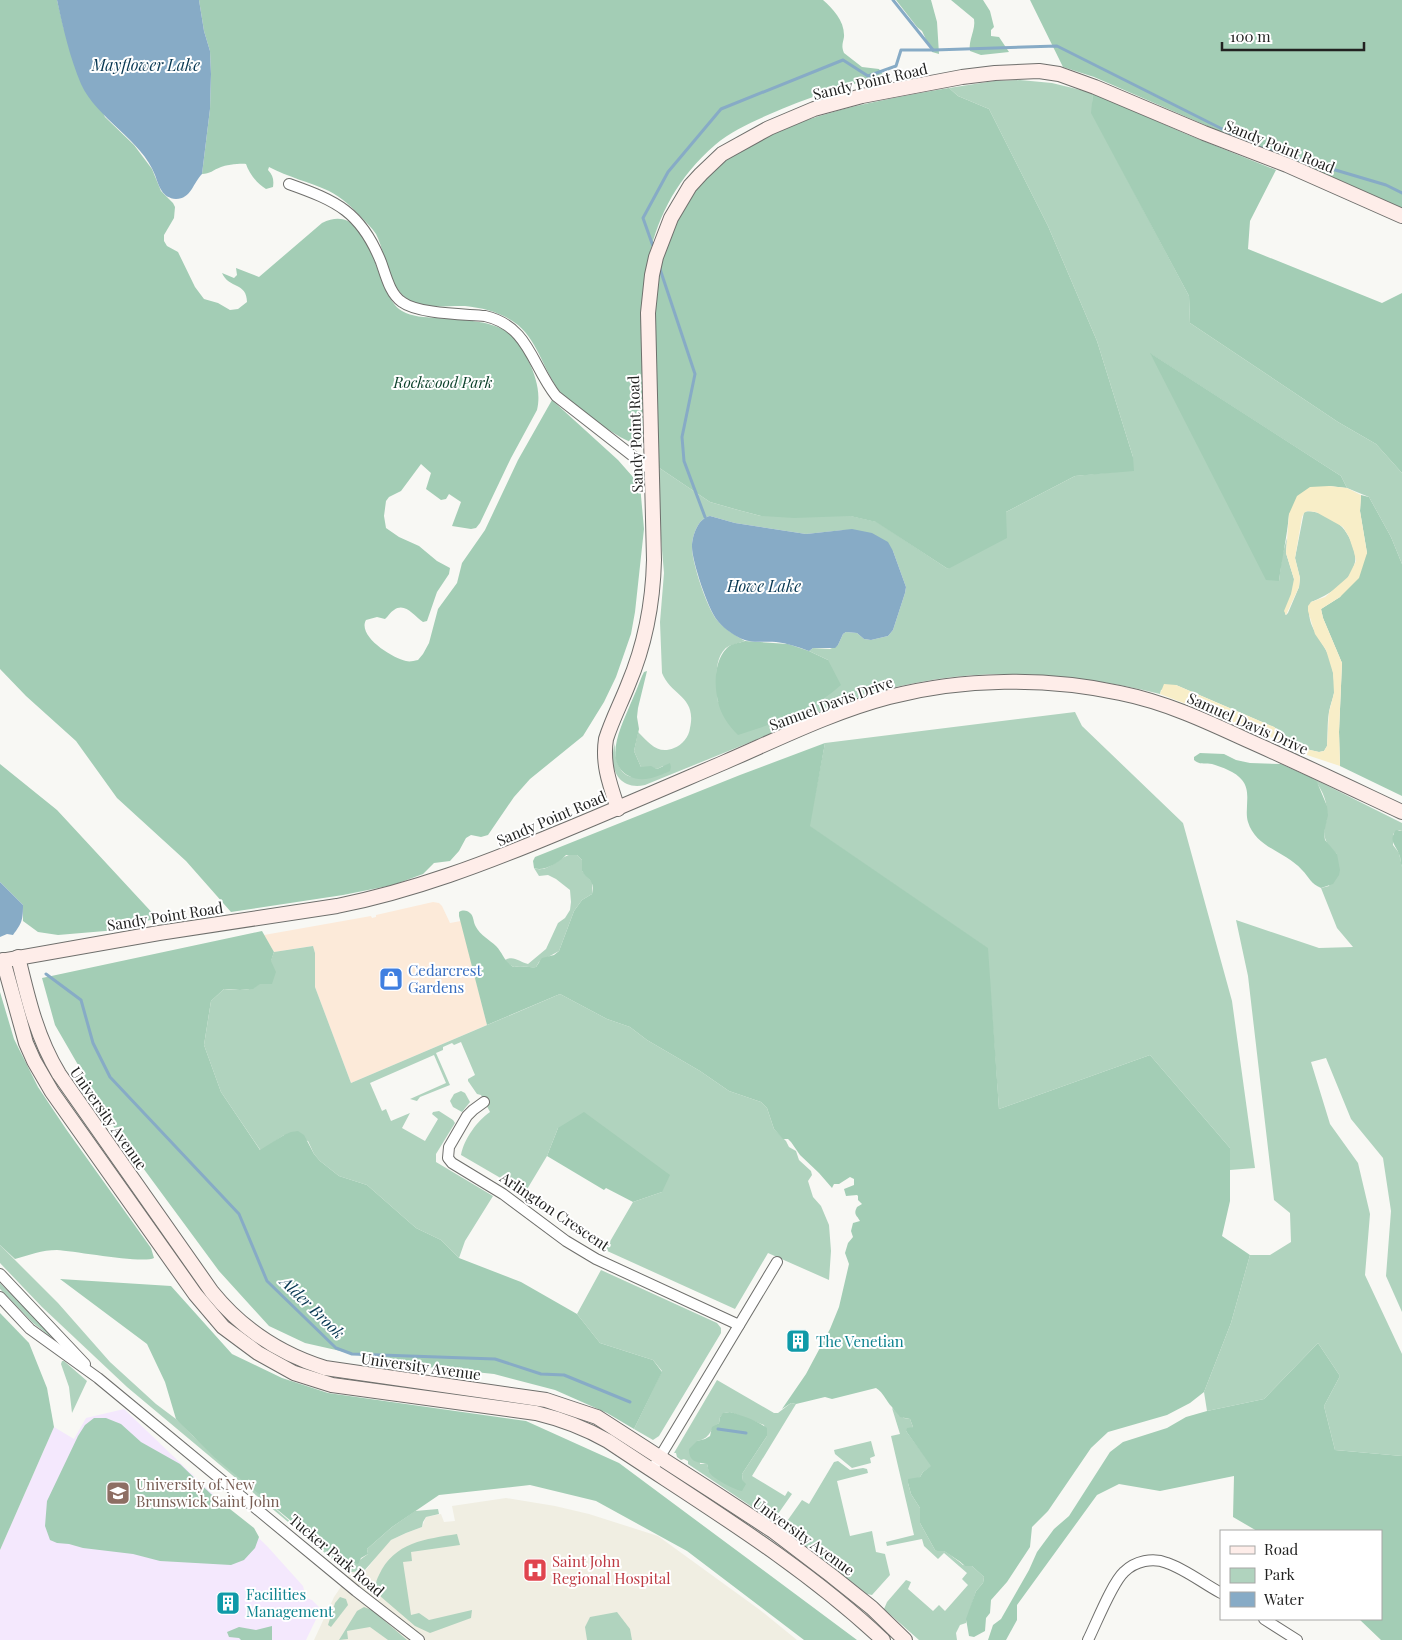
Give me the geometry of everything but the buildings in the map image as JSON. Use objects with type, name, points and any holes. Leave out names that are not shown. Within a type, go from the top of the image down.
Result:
[{"type":"main road","name":"Sandy Point Road","points":[[1,960],[320,909],[391,894],[506,855],[618,809],[607,778],[604,752],[611,724],[637,662],[649,617],[654,560],[648,313],[652,275],[663,236],[690,186],[722,154],[752,136],[814,109],[862,96],[962,77],[1039,71],[1059,74],[1096,87],[1204,133],[1287,165],[1402,216]]},
{"type":"main road","name":"Samuel Davis Drive","points":[[618,809],[803,728],[886,698],[945,686],[1009,682],[1095,688],[1160,703],[1284,756],[1402,812]]},
{"type":"main road","name":"University Avenue","points":[[18,957],[36,1024],[59,1074],[212,1292],[230,1313],[250,1330],[269,1343],[305,1362],[325,1368],[527,1396],[563,1404],[597,1417],[765,1526],[872,1608],[905,1640]]},
{"type":"main road","name":"University Avenue","points":[[1,960],[26,1043],[52,1092],[195,1294],[223,1327],[241,1342],[294,1372],[332,1385],[536,1412],[591,1431],[771,1550],[833,1596],[883,1640]]},
{"type":"street","points":[[289,184],[332,201],[363,227],[372,240],[393,292],[403,303],[426,310],[485,316],[493,318],[509,327],[524,342],[556,396],[652,471]]},
{"type":"street","name":"Arlington Crescent","points":[[484,1102],[470,1112],[450,1147],[448,1158],[452,1163],[503,1194],[566,1241],[596,1259],[739,1324]]},
{"type":"street","points":[[652,1470],[777,1262]]},
{"type":"street","name":"Tucker Park Road","points":[[0,1274],[98,1378]]},
{"type":"street","name":"Tucker Park Road","points":[[0,1297],[30,1329],[98,1378],[351,1587],[419,1640]]},
{"type":"street","points":[[1088,1640],[1121,1576],[1124,1572],[1141,1562],[1150,1560],[1168,1563],[1220,1593]]},
{"type":"street","points":[[1266,1620],[1297,1640]]},
{"type":"shaded area","points":[[433,902],[439,903],[442,906],[450,923],[461,921],[487,1025],[351,1083],[315,987],[315,953],[313,946],[274,952],[264,935],[371,916],[372,918],[376,917],[376,915]]},
{"type":"shaded area","name":"University of New Brunswick Saint John","points":[[124,1409],[267,1546],[303,1586],[306,1598],[312,1600],[321,1609],[306,1640],[0,1640],[0,1550],[54,1427],[74,1439],[86,1418]]},
{"type":"shaded area","name":"Saint John Regional Hospital","points":[[506,1498],[589,1514],[658,1536],[760,1610],[797,1640],[314,1640],[334,1597],[351,1572],[367,1569],[391,1540],[422,1527],[426,1517],[441,1514],[444,1522],[455,1521],[452,1506]]},
{"type":"green space","name":"Rockwood Park","points":[[0,0],[57,0],[64,29],[105,117],[134,145],[152,169],[161,191],[175,207],[174,218],[164,235],[164,241],[167,246],[178,252],[195,287],[204,299],[218,303],[230,310],[238,309],[247,302],[244,291],[225,278],[222,273],[234,278],[237,275],[236,268],[259,277],[322,223],[339,219],[352,224],[363,235],[392,301],[402,311],[419,316],[474,321],[494,325],[510,334],[526,355],[536,379],[538,391],[537,410],[476,528],[452,526],[461,502],[449,494],[446,499],[441,500],[426,489],[431,473],[421,464],[401,491],[389,497],[386,501],[384,516],[386,528],[399,537],[419,546],[437,561],[450,568],[449,574],[437,592],[427,621],[423,622],[402,608],[393,611],[385,619],[377,617],[366,620],[366,633],[377,645],[393,656],[407,661],[418,660],[423,654],[429,643],[438,609],[457,583],[462,563],[485,530],[518,460],[552,400],[618,460],[640,485],[644,529],[635,612],[631,634],[616,677],[604,702],[583,736],[530,779],[514,797],[488,835],[481,837],[471,835],[466,838],[459,851],[450,861],[434,863],[423,874],[393,885],[343,895],[231,912],[186,861],[117,798],[76,741],[26,696],[0,669]]},
{"type":"green space","points":[[199,0],[823,0],[834,11],[843,26],[844,37],[842,46],[844,53],[862,67],[879,69],[883,75],[839,88],[784,108],[741,128],[715,145],[695,165],[678,187],[665,209],[649,258],[642,311],[645,412],[642,437],[638,443],[612,432],[563,395],[551,378],[532,341],[512,321],[500,314],[479,308],[427,306],[420,305],[406,298],[391,277],[376,234],[354,210],[333,193],[269,167],[268,170],[273,180],[273,187],[266,189],[254,178],[246,164],[226,166],[202,174],[210,109],[211,74],[210,51],[204,31]]},
{"type":"green space","points":[[896,0],[931,0],[937,22],[939,54],[932,52],[922,31]]},
{"type":"green space","points":[[951,0],[983,0],[990,11],[994,27],[991,30],[991,36],[999,37],[1009,52],[981,55],[970,51],[974,19]]},
{"type":"green space","points":[[1030,0],[1402,0],[1402,208],[1292,159],[1226,134],[1094,77],[1063,67]]},
{"type":"green space","points":[[1020,80],[1052,83],[1093,93],[1092,113],[1189,296],[1190,323],[1338,422],[1376,444],[1402,473],[1402,564],[1391,537],[1369,497],[1347,488],[1341,476],[1151,354],[1279,581],[1282,556],[1287,538],[1286,553],[1294,579],[1294,586],[1286,615],[1299,587],[1300,578],[1295,558],[1304,512],[1319,513],[1330,518],[1345,530],[1350,539],[1354,548],[1355,562],[1349,576],[1338,587],[1311,602],[1309,610],[1312,625],[1327,652],[1334,676],[1334,693],[1328,716],[1327,746],[1324,751],[1310,750],[1295,743],[1274,727],[1176,685],[1161,690],[1160,694],[1086,679],[1010,674],[973,675],[898,687],[862,697],[645,785],[635,786],[628,784],[621,780],[614,768],[613,752],[615,743],[615,753],[623,773],[632,777],[640,777],[665,773],[663,766],[657,769],[641,767],[634,751],[638,732],[654,747],[668,750],[680,745],[685,740],[689,731],[691,717],[687,703],[666,681],[662,673],[660,622],[664,573],[658,467],[710,502],[761,516],[851,516],[877,522],[948,569],[1006,512],[1075,476],[1133,470],[1133,457],[1097,341],[1048,226],[989,109],[958,96],[949,88],[994,81]],"holes":[[[710,516],[735,523],[806,534],[844,530],[893,551],[906,587],[893,630],[888,636],[871,640],[864,639],[857,633],[846,632],[843,634],[838,645],[830,649],[813,648],[809,651],[828,660],[718,702],[717,671],[720,656],[729,646],[745,641],[730,632],[713,614],[697,574],[692,543],[696,528],[706,517]]]},
{"type":"green space","points":[[949,88],[958,96],[989,109],[1048,226],[1097,341],[1133,457],[1134,471],[1075,476],[1006,512],[1007,538],[948,569],[876,522],[850,516],[794,518],[761,516],[710,502],[658,467],[655,303],[661,262],[678,219],[694,191],[723,163],[750,144],[782,129],[815,117],[884,100]]},
{"type":"green space","points":[[1093,93],[1186,134],[1276,170],[1250,221],[1248,249],[1382,303],[1402,293],[1402,473],[1376,444],[1338,422],[1190,323],[1189,296],[1091,113]]},
{"type":"green space","points":[[1150,353],[1341,476],[1347,488],[1329,486],[1289,514],[1279,581],[1266,580]]},
{"type":"green space","points":[[1361,495],[1369,497],[1391,537],[1402,564],[1402,796],[1340,766],[1339,732],[1342,663],[1321,609],[1340,597],[1367,553],[1360,511]]},
{"type":"green space","points":[[745,641],[788,644],[809,651],[828,660],[841,685],[805,710],[738,735],[728,724],[719,706],[716,673],[717,666],[727,648]]},
{"type":"green space","points":[[647,671],[638,708],[639,729],[634,751],[641,767],[651,766],[657,769],[670,763],[671,767],[670,771],[660,775],[639,779],[629,776],[621,770],[615,753],[619,733],[642,676]]},
{"type":"green space","points":[[1075,712],[1082,726],[1183,823],[1232,1001],[1255,1168],[1230,1170],[1230,1148],[1150,1055],[999,1109],[987,948],[809,826],[825,743]]},
{"type":"green space","points":[[825,743],[810,826],[988,948],[999,1109],[1150,1055],[1230,1148],[1230,1201],[1222,1236],[1250,1255],[1231,1323],[1204,1392],[1190,1403],[1167,1415],[1108,1432],[1091,1448],[1048,1511],[1032,1527],[1030,1547],[1007,1582],[991,1600],[985,1631],[974,1637],[969,1636],[966,1619],[976,1591],[983,1583],[984,1577],[972,1566],[965,1566],[944,1551],[935,1550],[920,1523],[920,1508],[911,1494],[908,1479],[920,1477],[931,1466],[906,1431],[907,1428],[913,1427],[910,1419],[900,1417],[876,1388],[832,1399],[825,1397],[796,1404],[791,1403],[782,1409],[806,1374],[830,1329],[839,1307],[849,1264],[845,1253],[848,1243],[853,1237],[851,1231],[853,1223],[860,1221],[855,1212],[857,1207],[862,1204],[858,1200],[857,1195],[846,1196],[844,1189],[854,1185],[854,1179],[850,1177],[839,1184],[834,1184],[832,1188],[800,1155],[791,1142],[788,1139],[783,1139],[774,1129],[767,1108],[761,1102],[729,1091],[700,1071],[647,1040],[630,1027],[607,1019],[560,994],[487,1025],[459,916],[459,912],[462,911],[470,913],[478,930],[496,946],[506,960],[514,967],[536,967],[542,958],[554,955],[559,951],[574,911],[582,900],[592,894],[593,885],[582,871],[582,860],[577,855],[566,855],[555,864],[542,869],[534,868],[533,861],[535,857]]},
{"type":"green space","points":[[1200,753],[1224,754],[1236,760],[1250,763],[1281,764],[1317,782],[1327,806],[1328,815],[1324,833],[1325,840],[1337,854],[1340,870],[1333,884],[1321,888],[1312,882],[1288,858],[1257,838],[1248,822],[1247,790],[1242,780],[1224,768],[1196,762],[1194,757]]},
{"type":"green space","points":[[0,764],[57,810],[157,918],[117,930],[58,935],[38,932],[23,921],[23,905],[0,882]]},
{"type":"green space","points":[[1312,778],[1402,823],[1402,831],[1399,830],[1393,834],[1393,845],[1399,853],[1402,867],[1402,1312],[1386,1276],[1391,1211],[1383,1158],[1351,1119],[1326,1058],[1311,1062],[1330,1124],[1358,1163],[1370,1214],[1365,1275],[1402,1354],[1402,1456],[1335,1450],[1324,1406],[1340,1376],[1318,1343],[1264,1399],[1207,1411],[1204,1392],[1231,1323],[1250,1255],[1270,1255],[1291,1242],[1290,1213],[1274,1200],[1248,976],[1236,920],[1319,948],[1353,947],[1337,928],[1321,888],[1329,886],[1337,854],[1325,838],[1327,810],[1325,800],[1321,790]]},
{"type":"green space","points":[[1396,830],[1402,831],[1402,867],[1400,856],[1393,843]]},
{"type":"green space","points":[[572,854],[577,855],[582,860],[582,871],[592,882],[592,894],[582,900],[574,911],[559,951],[539,962],[536,967],[514,967],[508,964],[505,960],[511,958],[528,964],[546,949],[558,923],[565,918],[570,910],[570,890],[548,875],[539,876],[534,868],[544,869]]},
{"type":"green space","points":[[262,931],[274,952],[271,961],[276,972],[272,984],[260,984],[253,989],[224,989],[211,1001],[204,1045],[221,1092],[260,1150],[284,1135],[298,1131],[304,1135],[320,1161],[339,1176],[367,1185],[416,1228],[441,1240],[459,1258],[521,1282],[577,1314],[600,1343],[653,1360],[662,1372],[634,1429],[607,1413],[555,1390],[494,1374],[398,1364],[305,1343],[269,1326],[219,1271],[118,1134],[55,1025],[42,978]]},
{"type":"green space","points":[[313,946],[315,953],[315,987],[351,1083],[560,994],[607,1019],[630,1027],[647,1040],[700,1071],[729,1091],[761,1102],[767,1108],[774,1129],[786,1141],[789,1147],[796,1151],[799,1160],[811,1171],[812,1175],[808,1181],[813,1197],[821,1206],[829,1225],[831,1251],[829,1280],[768,1253],[735,1309],[605,1250],[633,1202],[662,1192],[558,1128],[547,1156],[523,1196],[504,1180],[461,1155],[472,1131],[480,1120],[490,1112],[481,1095],[477,1094],[468,1081],[468,1079],[475,1075],[461,1042],[454,1045],[452,1043],[436,1053],[450,1085],[420,1097],[417,1101],[410,1099],[446,1083],[434,1055],[370,1083],[382,1111],[386,1109],[391,1121],[410,1113],[402,1128],[425,1141],[438,1119],[432,1114],[433,1112],[439,1111],[453,1120],[455,1123],[436,1154],[436,1162],[493,1196],[465,1241],[459,1258],[441,1240],[416,1228],[367,1185],[339,1176],[320,1161],[314,1154],[308,1141],[284,1135],[261,1151],[221,1092],[204,1045],[211,1001],[224,989],[246,990],[253,988],[263,979],[274,952]]},
{"type":"green space","points":[[0,992],[14,1039],[38,1087],[151,1248],[154,1258],[123,1258],[51,1250],[15,1259],[0,1245]]},
{"type":"green space","points":[[461,1091],[465,1093],[470,1102],[462,1112],[453,1107],[450,1101],[454,1094]]},
{"type":"green space","points":[[584,1112],[670,1175],[662,1192],[633,1202],[606,1188],[604,1190],[547,1156],[558,1128]]},
{"type":"green space","points":[[0,1245],[58,1303],[110,1362],[156,1404],[180,1422],[193,1436],[294,1525],[348,1562],[354,1564],[368,1554],[367,1549],[392,1527],[415,1511],[438,1509],[439,1514],[426,1517],[422,1527],[391,1540],[364,1571],[351,1572],[343,1568],[127,1387],[42,1307],[0,1263]]},
{"type":"green space","points":[[601,1270],[717,1323],[721,1328],[721,1333],[659,1436],[653,1440],[634,1429],[662,1371],[653,1360],[600,1343],[577,1314]]},
{"type":"green space","points":[[60,1279],[171,1286],[232,1354],[282,1378],[328,1393],[526,1421],[619,1463],[857,1640],[804,1640],[687,1551],[596,1501],[530,1485],[439,1495],[392,1527],[367,1549],[368,1554],[361,1558],[358,1564],[340,1560],[214,1457],[176,1419],[165,1382],[147,1344]]},
{"type":"green space","points":[[0,1283],[51,1337],[33,1323],[0,1289]]},
{"type":"green space","points":[[0,1313],[29,1343],[47,1388],[54,1427],[0,1550]]},
{"type":"green space","points":[[1318,1343],[1340,1376],[1324,1406],[1335,1450],[1402,1456],[1402,1640],[1381,1640],[1360,1620],[1382,1620],[1382,1530],[1255,1530],[1233,1517],[1234,1476],[1160,1491],[1119,1484],[1097,1495],[1017,1605],[1017,1620],[1006,1640],[988,1640],[993,1625],[1001,1619],[1037,1552],[1054,1529],[1069,1516],[1110,1452],[1123,1442],[1167,1428],[1186,1417],[1264,1399]]},
{"type":"green space","points":[[62,1361],[87,1381],[72,1413],[69,1387],[61,1364]]},
{"type":"green space","points":[[717,1380],[774,1413],[778,1413],[791,1403],[796,1404],[752,1476],[785,1496],[788,1491],[792,1494],[773,1521],[688,1464],[688,1461],[681,1460],[674,1453]],"holes":[[[730,1412],[764,1425],[767,1436],[742,1474],[743,1481],[709,1471],[707,1464],[700,1464],[697,1441],[708,1436],[719,1423],[720,1417],[724,1413]]]},
{"type":"green space","points":[[892,1408],[904,1418],[910,1419],[913,1427],[906,1431],[932,1466],[923,1472],[920,1477],[908,1483],[911,1494],[920,1508],[920,1523],[935,1550],[944,1551],[963,1565],[972,1566],[984,1577],[983,1583],[976,1591],[966,1623],[960,1625],[956,1633],[957,1640],[919,1640],[884,1609],[887,1602],[906,1580],[911,1582],[908,1589],[933,1611],[939,1605],[945,1611],[968,1585],[962,1579],[967,1573],[944,1553],[938,1559],[924,1546],[922,1539],[887,1546],[886,1542],[914,1535],[891,1436],[900,1434]]},
{"type":"green space","points":[[730,1412],[754,1420],[767,1428],[767,1436],[742,1474],[743,1481],[746,1484],[742,1491],[715,1478],[709,1472],[707,1464],[694,1461],[689,1453],[689,1449],[697,1441],[710,1436],[712,1427],[719,1423],[723,1413]]},
{"type":"green space","points":[[94,1418],[106,1418],[121,1424],[141,1442],[180,1464],[211,1494],[254,1528],[259,1537],[255,1548],[244,1560],[231,1565],[160,1561],[133,1554],[83,1548],[50,1540],[45,1526],[47,1501],[78,1436],[85,1425]]},
{"type":"green space","points":[[871,1441],[875,1456],[870,1458],[871,1463],[852,1468],[835,1454],[834,1450]]},
{"type":"green space","points":[[838,1461],[850,1470],[867,1469],[868,1473],[837,1481],[850,1536],[872,1531],[876,1552],[885,1554],[890,1575],[872,1595],[867,1594],[784,1529],[785,1524],[802,1500],[809,1504],[834,1462]]},
{"type":"green space","points":[[457,1534],[460,1545],[411,1552],[412,1561],[403,1562],[411,1615],[419,1613],[429,1620],[472,1610],[471,1618],[430,1633],[415,1626],[378,1594],[376,1589],[377,1580],[385,1564],[402,1549],[423,1540]]},
{"type":"green space","points":[[340,1597],[346,1599],[348,1605],[331,1627],[328,1625],[335,1603]]},
{"type":"green space","points":[[364,1607],[372,1610],[407,1640],[388,1640],[370,1627],[347,1631],[348,1639],[339,1640],[357,1611]]},
{"type":"green space","points":[[617,1612],[630,1629],[632,1640],[587,1640],[585,1627],[590,1617]]},
{"type":"green space","points":[[272,1626],[272,1640],[241,1640],[229,1637],[227,1632],[239,1627],[256,1630]]},
{"type":"sand","points":[[1329,486],[1347,488],[1361,495],[1360,511],[1367,553],[1359,578],[1340,597],[1321,609],[1342,663],[1339,732],[1340,766],[1295,751],[1267,735],[1160,694],[1164,684],[1176,685],[1274,727],[1295,743],[1310,750],[1324,751],[1327,746],[1329,712],[1334,693],[1333,673],[1326,650],[1315,634],[1308,606],[1311,602],[1325,597],[1348,577],[1356,561],[1349,537],[1343,527],[1316,512],[1307,511],[1302,517],[1295,558],[1300,578],[1299,587],[1286,615],[1284,611],[1291,594],[1294,579],[1286,553],[1289,514],[1297,496],[1310,487]]},
{"type":"water","name":"Mayflower Lake","points":[[57,0],[199,0],[204,31],[210,51],[210,109],[202,174],[185,196],[176,199],[164,194],[149,162],[88,97],[73,64]]},
{"type":"water","name":"Howe Lake","points":[[710,516],[735,523],[806,534],[852,529],[872,533],[888,542],[906,587],[893,630],[888,636],[871,640],[864,639],[857,633],[846,632],[835,648],[813,648],[809,651],[780,643],[747,641],[735,635],[721,625],[713,614],[701,585],[693,554],[692,543],[696,528],[702,520]]},
{"type":"water","points":[[0,882],[23,905],[23,914],[20,924],[13,935],[7,934],[0,937]]},
{"type":"waterway","points":[[893,0],[933,50]]},
{"type":"waterway","points":[[654,249],[643,218],[668,172],[721,109],[843,60],[868,76],[896,66],[901,50],[1057,46],[1252,144]]},
{"type":"waterway","points":[[1258,147],[1386,185],[1402,193]]},
{"type":"waterway","points":[[659,266],[695,374],[682,437],[684,461],[705,517]]},
{"type":"waterway","name":"Alder Brook","points":[[46,974],[81,1000],[93,1043],[110,1077],[239,1214],[267,1281],[336,1348],[352,1354],[495,1359],[541,1374],[564,1375],[630,1402]]},
{"type":"waterway","name":"Alder Brook","points":[[718,1429],[746,1433]]},
{"type":"place","name":"Cedarcrest Gardens","points":[[391,979]]},
{"type":"place","name":"The Venetian","points":[[798,1341]]},
{"type":"place","name":"University of New Brunswick Saint John","points":[[118,1493]]},
{"type":"place","name":"Saint John Regional Hospital","points":[[535,1570]]},
{"type":"place","name":"Facilities Management","points":[[228,1603]]}]
